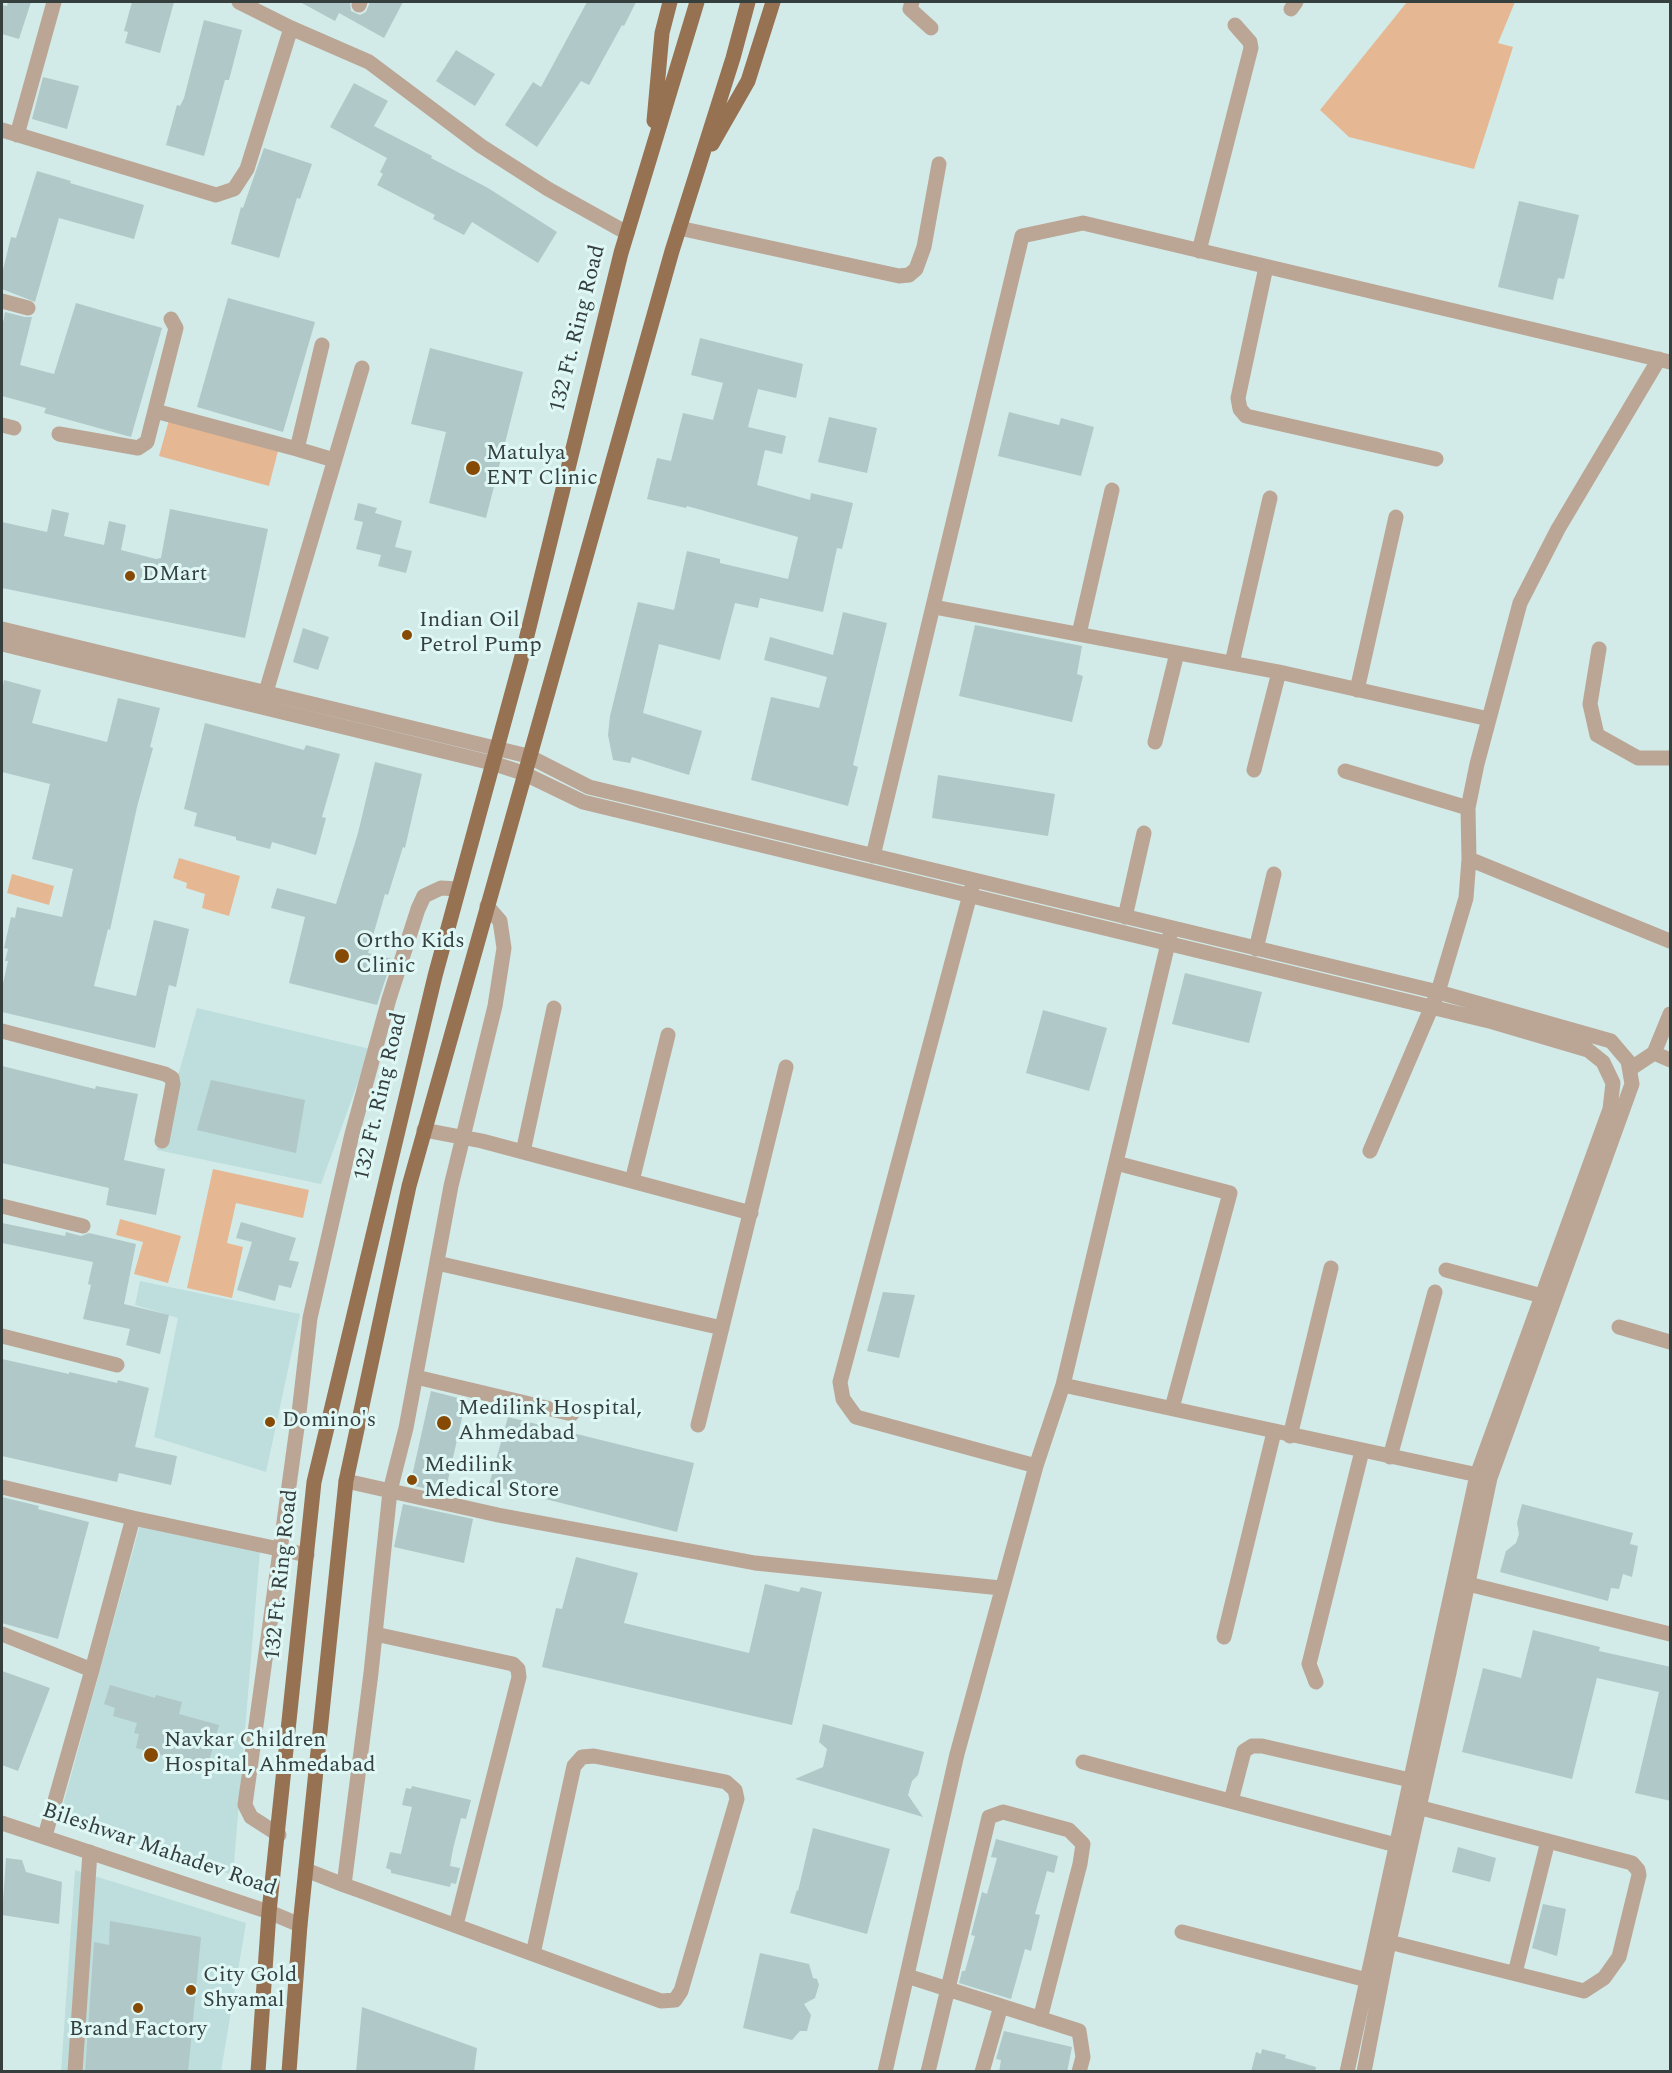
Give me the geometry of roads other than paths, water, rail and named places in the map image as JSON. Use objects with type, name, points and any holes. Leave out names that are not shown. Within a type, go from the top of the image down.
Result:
[{"type":"main road","points":[[651,151],[662,33],[670,2]]},
{"type":"main road","points":[[651,151],[697,2]]},
{"type":"main road","points":[[696,172],[733,58],[748,2]]},
{"type":"main road","points":[[696,172],[748,81],[772,2]]},
{"type":"main road","name":"132 Ft. Ring Road","points":[[258,2072],[269,1912],[279,1834],[314,1482],[406,1093],[458,889],[521,660],[627,233],[651,151]]},
{"type":"main road","name":"132 Ft. Ring Road","points":[[289,2072],[300,1925],[346,1481],[409,1186],[528,756],[696,172]]},
{"type":"street","points":[[17,135],[54,2]]},
{"type":"street","points":[[239,2],[291,28],[369,62],[481,146],[548,189],[627,233]]},
{"type":"street","points":[[912,2],[910,9],[931,28]]},
{"type":"street","points":[[1199,251],[1251,48],[1250,42],[1235,25]]},
{"type":"street","points":[[2,130],[216,195],[234,189],[247,169],[291,28]]},
{"type":"street","points":[[679,228],[899,276],[909,275],[916,270],[924,247],[939,164]]},
{"type":"street","points":[[873,856],[1022,236],[1083,223],[1665,360],[1558,529],[1520,603],[1468,808],[1469,859],[1466,898],[1438,992],[1370,1151]]},
{"type":"street","points":[[1266,267],[1238,399],[1240,409],[1246,416],[1436,459]]},
{"type":"street","points":[[2,302],[28,308]]},
{"type":"street","points":[[59,434],[138,448],[147,442],[176,328],[171,319]]},
{"type":"street","points":[[297,449],[322,345]]},
{"type":"street","points":[[263,700],[362,368]]},
{"type":"street","points":[[155,411],[334,460]]},
{"type":"street","points":[[1079,634],[1112,490]]},
{"type":"street","points":[[1232,663],[1270,498]]},
{"type":"street","points":[[1357,690],[1396,517]]},
{"type":"street","points":[[934,607],[1279,672],[1489,719]]},
{"type":"street","points":[[2,629],[492,763],[524,773],[583,802],[972,888],[1170,936],[1493,1022],[1588,1050],[1603,1062],[1613,1083],[1610,1109],[1542,1296],[1483,1476],[1410,1780],[1412,1806],[1396,1845],[1347,2072]]},
{"type":"street","points":[[2,644],[496,748],[528,756],[589,787],[873,856],[972,888],[1125,917],[1170,936],[1256,949],[1438,992],[1611,1041],[1628,1060],[1632,1084],[1483,1476],[1468,1584],[1412,1806],[1364,2072]]},
{"type":"street","points":[[1599,649],[1590,704],[1597,735],[1638,758],[1671,758]]},
{"type":"street","points":[[1155,742],[1177,653]]},
{"type":"street","points":[[1254,770],[1279,672]]},
{"type":"street","points":[[1345,771],[1468,808]]},
{"type":"street","points":[[1125,917],[1144,832]]},
{"type":"street","points":[[1469,859],[1671,941]]},
{"type":"street","points":[[1256,949],[1274,874]]},
{"type":"street","points":[[279,1834],[251,1817],[245,1805],[310,1318],[355,1123],[389,999],[418,909],[424,896],[441,888],[458,889]]},
{"type":"street","points":[[972,888],[840,1382],[843,1399],[856,1417],[1036,1466]]},
{"type":"street","points":[[344,1885],[390,1491],[406,1428],[451,1186],[495,1006],[504,948],[500,921],[487,906]]},
{"type":"street","points":[[885,2072],[957,1754],[1036,1466],[1063,1385],[1170,936]]},
{"type":"street","points":[[523,1152],[554,1008]]},
{"type":"street","points":[[1630,1069],[1654,1053],[1671,1014]]},
{"type":"street","points":[[2,1031],[165,1074],[172,1078],[173,1084],[162,1141]]},
{"type":"street","points":[[632,1181],[668,1035]]},
{"type":"street","points":[[1654,1053],[1671,1060]]},
{"type":"street","points":[[698,1425],[786,1067]]},
{"type":"street","points":[[424,1130],[523,1152],[750,1213]]},
{"type":"street","points":[[1116,1163],[1230,1193],[1172,1408]]},
{"type":"street","points":[[2,1206],[83,1226]]},
{"type":"street","points":[[437,1263],[722,1328]]},
{"type":"street","points":[[1290,1436],[1331,1268]]},
{"type":"street","points":[[1446,1270],[1542,1296]]},
{"type":"street","points":[[1390,1456],[1435,1292]]},
{"type":"street","points":[[1618,1327],[1671,1342]]},
{"type":"street","points":[[2,1336],[117,1365]]},
{"type":"street","points":[[416,1377],[572,1414]]},
{"type":"street","points":[[1063,1385],[1483,1476]]},
{"type":"street","points":[[1224,1637],[1274,1432]]},
{"type":"street","points":[[1316,1682],[1309,1664],[1362,1450]]},
{"type":"street","points":[[346,1481],[498,1515],[754,1563],[1001,1588]]},
{"type":"street","points":[[2,1487],[307,1555]]},
{"type":"street","points":[[45,1836],[133,1518]]},
{"type":"street","points":[[1468,1584],[1671,1634]]},
{"type":"street","points":[[2,1634],[92,1670]]},
{"type":"street","points":[[375,1634],[513,1664],[518,1669],[519,1677],[456,1926]]},
{"type":"street","points":[[1231,1801],[1244,1751],[1252,1746],[1262,1746],[1410,1780]]},
{"type":"street","points":[[306,1870],[344,1885],[661,2001],[675,2000],[681,1991],[737,1799],[735,1790],[726,1782],[594,1756],[582,1757],[574,1766],[533,1954]]},
{"type":"street","points":[[1083,1762],[1396,1845]]},
{"type":"street","points":[[1389,1942],[1584,1991],[1605,1978],[1619,1957],[1640,1875],[1632,1863],[1412,1806]]},
{"type":"street","points":[[928,2072],[989,1818],[1003,1812],[1069,1830],[1083,1844],[1080,1864],[1040,2019]]},
{"type":"street","name":"Bileshwar Mahadev Road","points":[[2,1823],[269,1912],[300,1925]]},
{"type":"street","points":[[1515,1973],[1548,1841]]},
{"type":"street","points":[[75,2072],[90,1852]]},
{"type":"street","points":[[1182,1932],[1367,1980]]},
{"type":"street","points":[[907,1976],[1079,2031],[1083,2058],[1079,2072]]},
{"type":"street","points":[[982,2072],[1001,2006]]},
{"type":"place","name":"Matulya ENT Clinic","points":[[473,468]]},
{"type":"place","name":"DMart","points":[[130,576]]},
{"type":"place","name":"Indian Oil Petrol Pump","points":[[407,635]]},
{"type":"place","name":"Ortho Kids Clinic","points":[[342,956]]},
{"type":"place","name":"Domino's","points":[[270,1422]]},
{"type":"place","name":"Medilink Hospital, Ahmedabad","points":[[444,1423]]},
{"type":"place","name":"Medilink Medical Store","points":[[412,1480]]},
{"type":"place","name":"Navkar Children Hospital, Ahmedabad","points":[[151,1755]]},
{"type":"place","name":"City Gold Shyamal","points":[[191,1990]]},
{"type":"place","name":"Brand Factory","points":[[138,2008]]}]
